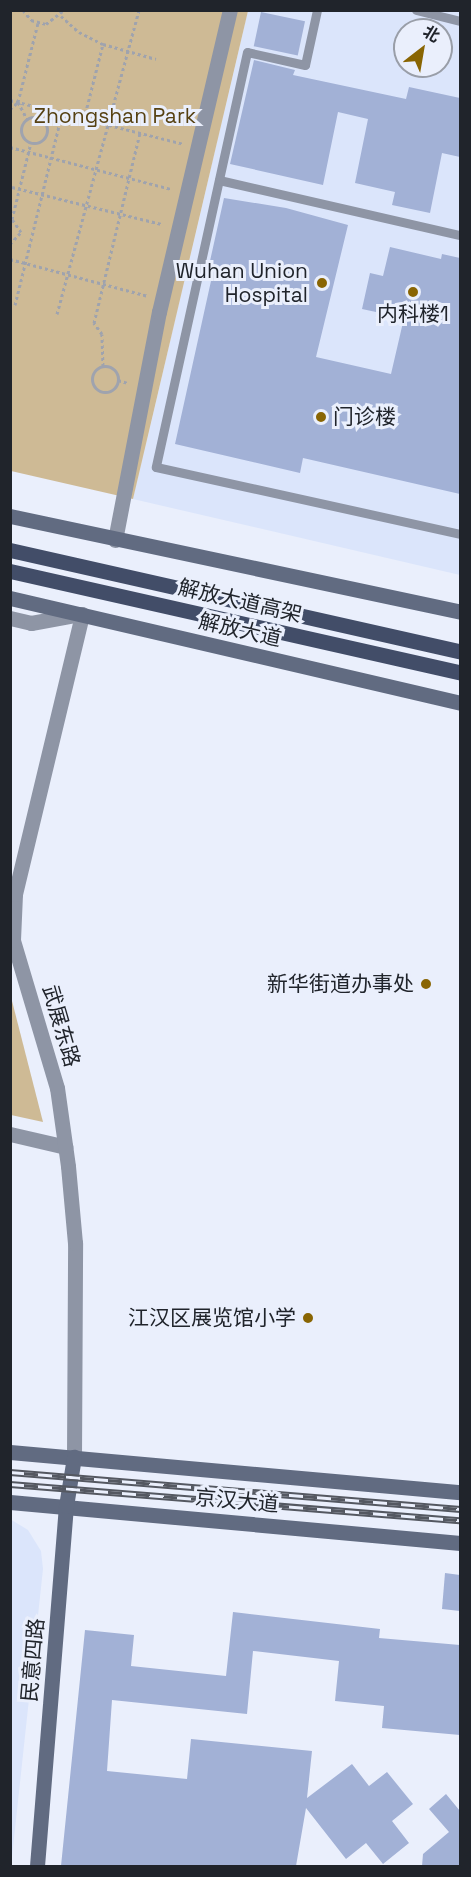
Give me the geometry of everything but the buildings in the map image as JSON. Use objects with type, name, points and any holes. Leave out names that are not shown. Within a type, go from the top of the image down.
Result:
[{"type":"main road","points":[[10,516],[460,612]]},
{"type":"main road","name":"解放大道高架","points":[[10,550],[460,651]]},
{"type":"main road","name":"解放大道高架","points":[[10,571],[460,672]]},
{"type":"main road","name":"解放大道","points":[[10,598],[460,703]]},
{"type":"main road","name":"京汉大道","points":[[10,1452],[460,1492]]},
{"type":"main road","name":"民意四路","points":[[37,1866],[66,1506],[74,1457]]},
{"type":"main road","name":"京汉大道","points":[[10,1502],[460,1543]]},
{"type":"street","points":[[115,540],[159,312],[230,10]]},
{"type":"street","points":[[10,618],[31,623],[82,614]]},
{"type":"street","name":"武展东路","points":[[74,1457],[75,1243],[66,1147],[57,1088],[13,940],[14,880],[82,614]]},
{"type":"street","points":[[10,1134],[66,1147]]},
{"type":"lane","points":[[317,10],[305,65],[247,52],[156,467],[460,534]]},
{"type":"lane","points":[[416,10],[460,21]]},
{"type":"lane","points":[[219,180],[460,235]]},
{"type":"path","points":[[22,10],[38,23]]},
{"type":"path","points":[[38,23],[61,16],[64,10]]},
{"type":"path","points":[[57,315],[139,10]]},
{"type":"path","points":[[61,16],[79,32],[103,44],[156,59]]},
{"type":"path","points":[[10,109],[18,102],[38,23]]},
{"type":"path","points":[[84,119],[103,44]]},
{"type":"path","points":[[10,100],[189,146]]},
{"type":"path","points":[[18,102],[27,119],[22,135],[31,142],[42,140],[47,130],[43,120],[27,119]]},
{"type":"path","points":[[15,305],[62,113]]},
{"type":"path","points":[[103,366],[102,334],[94,323],[140,133]]},
{"type":"path","points":[[10,244],[21,232],[11,219],[31,142]]},
{"type":"path","points":[[10,147],[178,190]]},
{"type":"path","points":[[12,187],[170,226]]},
{"type":"path","points":[[10,259],[154,297]]},
{"type":"path","points":[[103,366],[114,369],[118,380],[113,389],[97,388],[94,373],[103,366]]},
{"type":"path","points":[[118,380],[135,386]]},
{"type":"shaded area","name":"Wuhan Union Hospital","points":[[248,11],[460,11],[460,575],[133,499]]},
{"type":"shaded area","points":[[10,1519],[28,1530],[41,1551],[43,1569],[11,1866]]},
{"type":"green space","name":"Zhongshan Park","points":[[11,11],[248,11],[133,499],[11,471]]},
{"type":"green space","points":[[11,997],[43,1122],[11,1115]]},
{"type":"railway","points":[[10,1472],[460,1509]]},
{"type":"railway","points":[[10,1484],[460,1520]]},
{"type":"place","name":"Wuhan Union Hospital","points":[[322,283]]},
{"type":"place","name":"内科楼1","points":[[413,292]]},
{"type":"place","name":"门诊楼","points":[[321,417]]},
{"type":"place","name":"新华街道办事处","points":[[426,984]]},
{"type":"place","name":"江汉区展览馆小学","points":[[308,1318]]}]
